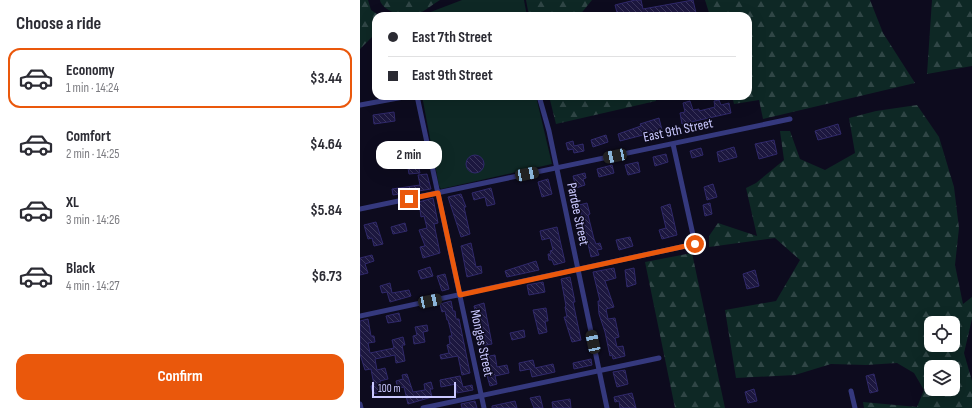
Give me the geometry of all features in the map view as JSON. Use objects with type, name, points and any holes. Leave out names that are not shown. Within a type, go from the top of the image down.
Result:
[{"type":"street","points":[[360,105],[387,100]]},
{"type":"street","name":"Monges Street","points":[[418,100],[484,408]]},
{"type":"street","name":"Pardee Street","points":[[540,100],[556,168],[607,408]]},
{"type":"street","name":"East 9th Street","points":[[360,210],[790,119]]},
{"type":"street","points":[[360,316],[695,244],[673,144]]},
{"type":"street","points":[[423,408],[659,358]]},
{"type":"street","points":[[851,391],[855,408]]},
{"type":"street","points":[[360,404],[361,408]]},
{"type":"green space","points":[[360,0],[368,0],[371,10],[374,12],[372,12],[372,37],[360,49]]},
{"type":"green space","points":[[380,0],[440,0],[421,12],[393,12],[384,7]]},
{"type":"green space","points":[[462,0],[524,0],[526,12],[430,12]]},
{"type":"green space","points":[[526,0],[592,0],[582,12],[528,12]]},
{"type":"green space","points":[[705,0],[870,0],[883,33],[915,83],[763,119],[759,100],[734,104],[733,100],[752,100],[752,12],[709,12]]},
{"type":"green space","points":[[932,0],[972,0],[972,66],[927,74]]},
{"type":"green space","points":[[423,100],[537,100],[552,164],[441,189],[439,186]]},
{"type":"green space","points":[[550,100],[656,100],[656,101],[556,124]]},
{"type":"green space","points":[[917,105],[939,137],[954,187],[959,228],[955,265],[963,304],[972,297],[972,319],[964,353],[972,381],[972,408],[864,408],[863,402],[917,407],[924,390],[914,373],[897,363],[866,365],[831,364],[795,375],[736,378],[725,310],[776,301],[800,260],[775,238],[709,247],[709,236],[718,223],[757,236],[746,188],[756,183],[784,160],[780,131],[790,131],[800,159],[825,170],[855,153],[849,118],[876,111]]},
{"type":"green space","points":[[692,253],[725,408],[675,408],[645,262]]},
{"type":"building","points":[[641,0],[643,9],[693,0],[696,12],[617,12],[615,5]]},
{"type":"building","points":[[719,100],[721,105],[729,103],[731,113],[682,124],[680,113],[685,112],[683,103],[690,101],[693,110],[699,109],[699,111],[715,107],[714,101]]},
{"type":"building","points":[[394,112],[395,121],[374,124],[373,115]]},
{"type":"building","points":[[659,118],[662,130],[620,141],[618,134],[641,126],[640,124]]},
{"type":"building","points":[[838,124],[841,134],[818,140],[815,131]]},
{"type":"building","points":[[606,135],[608,142],[593,147],[591,140]]},
{"type":"building","points":[[774,140],[777,154],[759,159],[755,144]]},
{"type":"building","points":[[573,141],[574,146],[583,144],[584,151],[574,153],[573,149],[568,150],[566,143]]},
{"type":"building","points":[[414,147],[420,173],[409,174],[408,168],[410,167],[406,149]]},
{"type":"building","points":[[734,147],[737,157],[719,162],[717,152]]},
{"type":"building","points":[[701,148],[703,155],[692,158],[690,151]]},
{"type":"building","points":[[666,154],[668,162],[655,166],[653,157]]},
{"type":"building","points":[[471,155],[479,155],[484,160],[482,171],[479,173],[471,173],[466,168],[466,160]]},
{"type":"building","points":[[638,162],[640,172],[628,175],[625,165]]},
{"type":"building","points":[[612,165],[614,173],[599,177],[597,169]]},
{"type":"building","points":[[585,173],[586,178],[583,179],[585,185],[576,188],[573,176]]},
{"type":"building","points":[[427,174],[431,189],[393,195],[392,189],[420,185],[418,175]]},
{"type":"building","points":[[548,179],[552,194],[542,197],[538,182]]},
{"type":"building","points":[[713,184],[717,197],[707,200],[704,187]]},
{"type":"building","points":[[491,188],[495,204],[487,206],[485,197],[474,200],[472,193]]},
{"type":"building","points":[[461,194],[466,207],[464,207],[470,234],[461,237],[448,197]]},
{"type":"building","points":[[433,198],[438,223],[434,224],[440,253],[423,258],[420,247],[425,246],[419,230],[427,228],[424,216],[421,217],[419,202]]},
{"type":"building","points":[[587,203],[590,214],[588,215],[594,239],[596,244],[600,243],[602,249],[597,250],[599,255],[591,257],[579,205]]},
{"type":"building","points":[[710,203],[712,214],[705,216],[703,205]]},
{"type":"building","points":[[670,204],[677,235],[662,239],[659,230],[666,228],[661,207]]},
{"type":"building","points":[[376,222],[383,244],[374,246],[372,238],[368,239],[364,225]]},
{"type":"building","points":[[405,223],[407,231],[393,234],[391,227]]},
{"type":"building","points":[[557,227],[565,262],[554,265],[552,260],[549,260],[548,254],[551,254],[550,251],[553,250],[550,238],[542,240],[540,231]]},
{"type":"building","points":[[630,237],[633,246],[619,250],[616,240]]},
{"type":"building","points":[[471,243],[476,267],[481,266],[482,273],[467,277],[461,246]]},
{"type":"building","points":[[372,255],[374,261],[365,264],[368,273],[360,275],[360,258]]},
{"type":"building","points":[[536,261],[539,270],[507,277],[505,271]]},
{"type":"building","points":[[430,267],[433,276],[421,279],[418,271]]},
{"type":"building","points":[[614,268],[616,278],[605,281],[614,307],[606,309],[608,319],[615,318],[619,337],[615,338],[617,347],[623,346],[625,356],[613,359],[612,355],[610,356],[605,332],[599,314],[598,301],[600,301],[593,272]]},
{"type":"building","points":[[634,268],[636,284],[627,287],[625,270]]},
{"type":"building","points":[[755,270],[759,286],[747,289],[743,274]]},
{"type":"building","points":[[445,274],[449,289],[442,291],[437,276]]},
{"type":"building","points":[[570,277],[575,302],[573,302],[581,340],[572,342],[564,317],[567,317],[561,279]]},
{"type":"building","points":[[543,282],[545,292],[529,295],[527,285]]},
{"type":"building","points":[[390,283],[392,293],[409,290],[411,296],[390,302],[387,292],[382,293],[380,286]]},
{"type":"building","points":[[451,301],[456,319],[459,319],[470,373],[462,375],[458,356],[441,359],[440,355],[449,353],[447,345],[450,344],[449,336],[452,336],[445,311],[442,312],[440,304]]},
{"type":"building","points":[[484,303],[492,344],[480,346],[479,341],[482,341],[474,306]]},
{"type":"building","points":[[546,308],[548,321],[545,321],[547,332],[539,334],[533,310]]},
{"type":"building","points":[[399,313],[401,321],[388,323],[386,316]]},
{"type":"building","points":[[368,319],[371,336],[374,336],[375,342],[368,343],[370,353],[394,348],[392,340],[403,337],[405,345],[402,345],[405,361],[396,363],[395,355],[375,359],[377,370],[385,368],[388,379],[380,381],[382,392],[373,394],[371,386],[374,385],[371,369],[365,370],[360,354],[360,321]]},
{"type":"building","points":[[427,325],[428,331],[423,332],[425,342],[414,344],[413,336],[417,335],[415,327]]},
{"type":"building","points":[[524,330],[525,337],[512,340],[510,333]]},
{"type":"building","points":[[495,355],[497,367],[507,365],[509,373],[495,376],[497,384],[490,386],[484,365],[486,365],[484,357]]},
{"type":"building","points":[[591,359],[592,365],[574,369],[573,363]]},
{"type":"building","points":[[533,360],[535,368],[553,364],[555,372],[532,377],[530,369],[520,371],[519,363]]},
{"type":"building","points":[[625,370],[628,384],[617,387],[613,372]]},
{"type":"building","points":[[407,374],[413,392],[425,390],[424,384],[431,382],[433,389],[430,389],[432,397],[408,404],[404,387],[398,388],[396,381],[403,379],[402,375]]},
{"type":"building","points":[[874,374],[878,391],[870,393],[866,376]]},
{"type":"building","points":[[460,376],[463,387],[472,385],[473,390],[457,393],[456,384],[441,387],[440,380]]},
{"type":"building","points":[[754,389],[757,401],[748,403],[745,392]]},
{"type":"building","points":[[632,393],[636,408],[620,408],[619,401],[615,402],[614,397]]},
{"type":"building","points":[[540,396],[543,408],[534,408],[530,398]]},
{"type":"building","points":[[570,399],[571,408],[553,408],[552,402]]},
{"type":"building","points":[[475,401],[477,408],[462,408],[461,404]]},
{"type":"building","points":[[515,401],[517,408],[492,408],[492,406]]},
{"type":"route","points":[[409,199],[438,193],[460,295],[695,244]]}]
